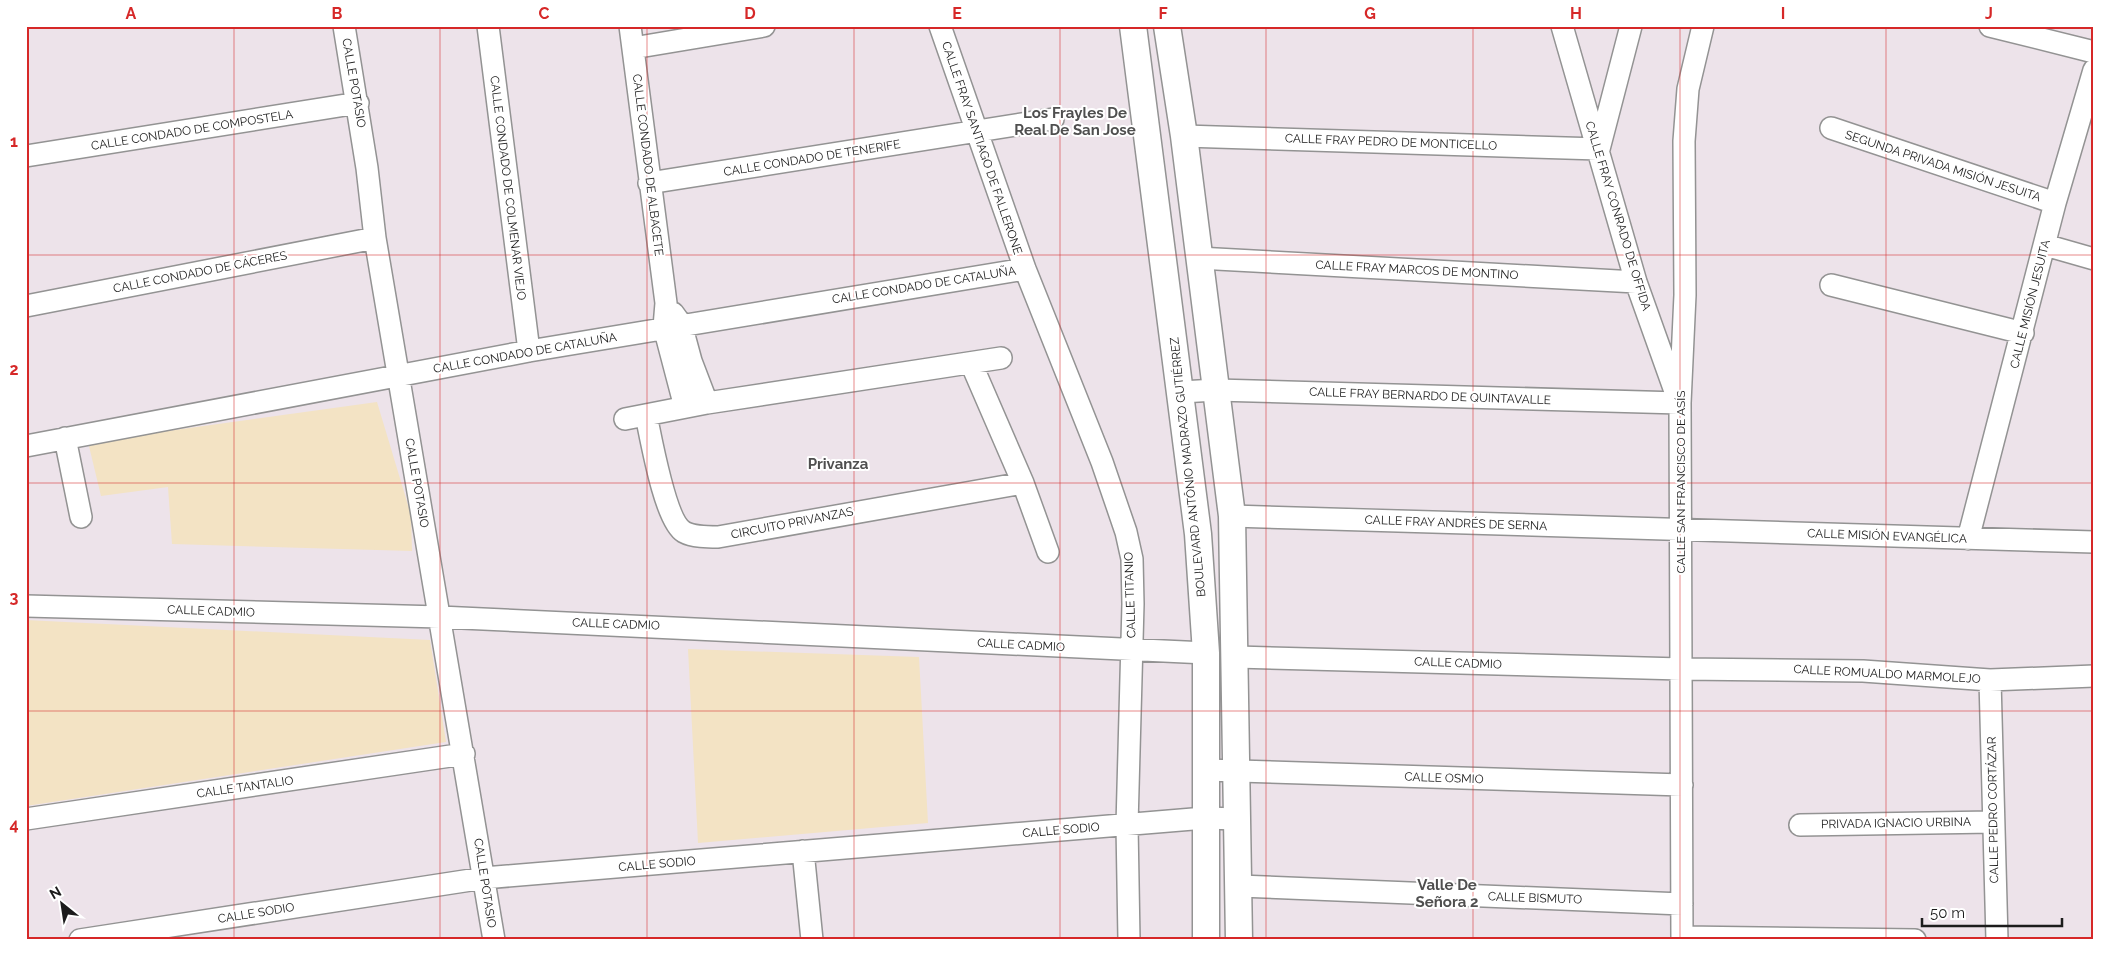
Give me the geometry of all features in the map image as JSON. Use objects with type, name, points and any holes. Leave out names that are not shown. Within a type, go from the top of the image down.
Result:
[{"type":"street","name":"CALLE POTASIO","points":[[344,26],[358,103],[375,238],[464,754],[494,940]]},
{"type":"street","name":"CALLE CONDADO DE COLMENAR VIEJO","points":[[488,26],[529,350]]},
{"type":"street","name":"CALLE CONDADO DE ALBACETE","points":[[630,26],[666,303],[673,326]]},
{"type":"street","points":[[633,48],[764,26]]},
{"type":"street","name":"CALLE FRAY SANTIAGO DE FALLERONE","points":[[940,26],[975,132],[1025,269]]},
{"type":"street","name":"BOULEVARD ANTÔNIO MADRAZO GUTIÉRREZ","points":[[1132,26],[1198,534],[1206,653],[1206,940]]},
{"type":"street","points":[[1167,26],[1184,136],[1232,516],[1236,657],[1239,940]]},
{"type":"street","name":"CALLE FRAY CONRADO DE OFFIDA","points":[[1562,26],[1636,282],[1680,404]]},
{"type":"street","points":[[1599,149],[1630,26]]},
{"type":"street","name":"CALLE SAN FRANCISCO DE ASÍS","points":[[1682,939],[1680,404],[1684,295],[1684,141],[1688,89],[1702,26]]},
{"type":"street","points":[[1990,26],[2094,52]]},
{"type":"street","name":"CALLE MISIÓN JESUITA","points":[[1968,539],[2023,333],[2055,203],[2094,70]]},
{"type":"street","name":"CALLE CONDADO DE COMPOSTELA","points":[[26,156],[358,103]]},
{"type":"street","name":"CALLE CONDADO DE TENERIFE","points":[[649,183],[1052,119]]},
{"type":"street","name":"SEGUNDA PRIVADA MISIÓN JESUITA","points":[[1831,128],[2055,203]]},
{"type":"street","name":"CALLE FRAY PEDRO DE MONTICELLO","points":[[1184,136],[1599,149]]},
{"type":"street","name":"CALLE CONDADO DE CÁCERES","points":[[26,306],[375,238]]},
{"type":"street","points":[[2046,244],[2094,259]]},
{"type":"street","name":"CALLE FRAY MARCOS DE MONTINO","points":[[1198,258],[1636,282]]},
{"type":"street","name":"CALLE CONDADO DE CATALUÑA","points":[[26,446],[529,350],[1025,269]]},
{"type":"street","name":"CALLE TITANIO","points":[[1025,269],[1102,462],[1126,532],[1132,559],[1128,825],[1129,940]]},
{"type":"street","points":[[1831,285],[2023,333]]},
{"type":"street","points":[[673,326],[707,403]]},
{"type":"street","points":[[673,326],[685,407]]},
{"type":"street","points":[[625,420],[707,403],[1001,358]]},
{"type":"street","points":[[971,363],[1022,482],[1048,552]]},
{"type":"street","name":"CALLE FRAY BERNARDO DE QUINTAVALLE","points":[[1181,392],[1216,390],[1680,404]]},
{"type":"street","name":"CIRCUITO PRIVANZAS","points":[[646,415],[672,516],[683,532],[692,534],[718,537],[1022,482]]},
{"type":"street","points":[[65,438],[80,518]]},
{"type":"street","name":"CALLE FRAY ANDRÉS DE SERNA","points":[[1232,516],[1680,530]]},
{"type":"street","name":"CALLE MISIÓN EVANGÉLICA","points":[[1680,530],[2094,542]]},
{"type":"street","name":"CALLE CADMIO","points":[[26,606],[440,617],[723,628],[1132,651],[1206,653]]},
{"type":"street","name":"CALLE CADMIO","points":[[1236,657],[1681,669]]},
{"type":"street","name":"CALLE ROMUALDO MARMOLEJO","points":[[1681,669],[1863,671],[1990,680],[2094,676]]},
{"type":"street","name":"CALLE PEDRO CORTÁZAR","points":[[1990,680],[1997,940]]},
{"type":"street","name":"CALLE TANTALIO","points":[[26,819],[464,754]]},
{"type":"street","name":"CALLE OSMIO","points":[[1205,770],[1682,785]]},
{"type":"street","name":"CALLE SODIO","points":[[80,940],[484,878],[1205,818],[1238,819]]},
{"type":"street","name":"PRIVADA IGNACIO URBINA","points":[[1800,825],[1993,822]]},
{"type":"street","points":[[803,851],[812,940]]},
{"type":"street","name":"CALLE BISMUTO","points":[[1239,886],[1682,904]]},
{"type":"street","points":[[1682,939],[1915,940]]},
{"type":"shaded area","points":[[377,402],[411,515],[412,551],[172,544],[168,487],[101,496],[88,442]]},
{"type":"shaded area","points":[[26,620],[430,640],[446,742],[26,806]]},
{"type":"shaded area","points":[[688,649],[919,657],[928,823],[698,843]]},
{"type":"district","name":"Los Frayles De Real De San Jose","points":[[1075,122]]},
{"type":"district","name":"Privanza","points":[[838,464]]},
{"type":"district","name":"Valle De Señora 2","points":[[1447,894]]}]
